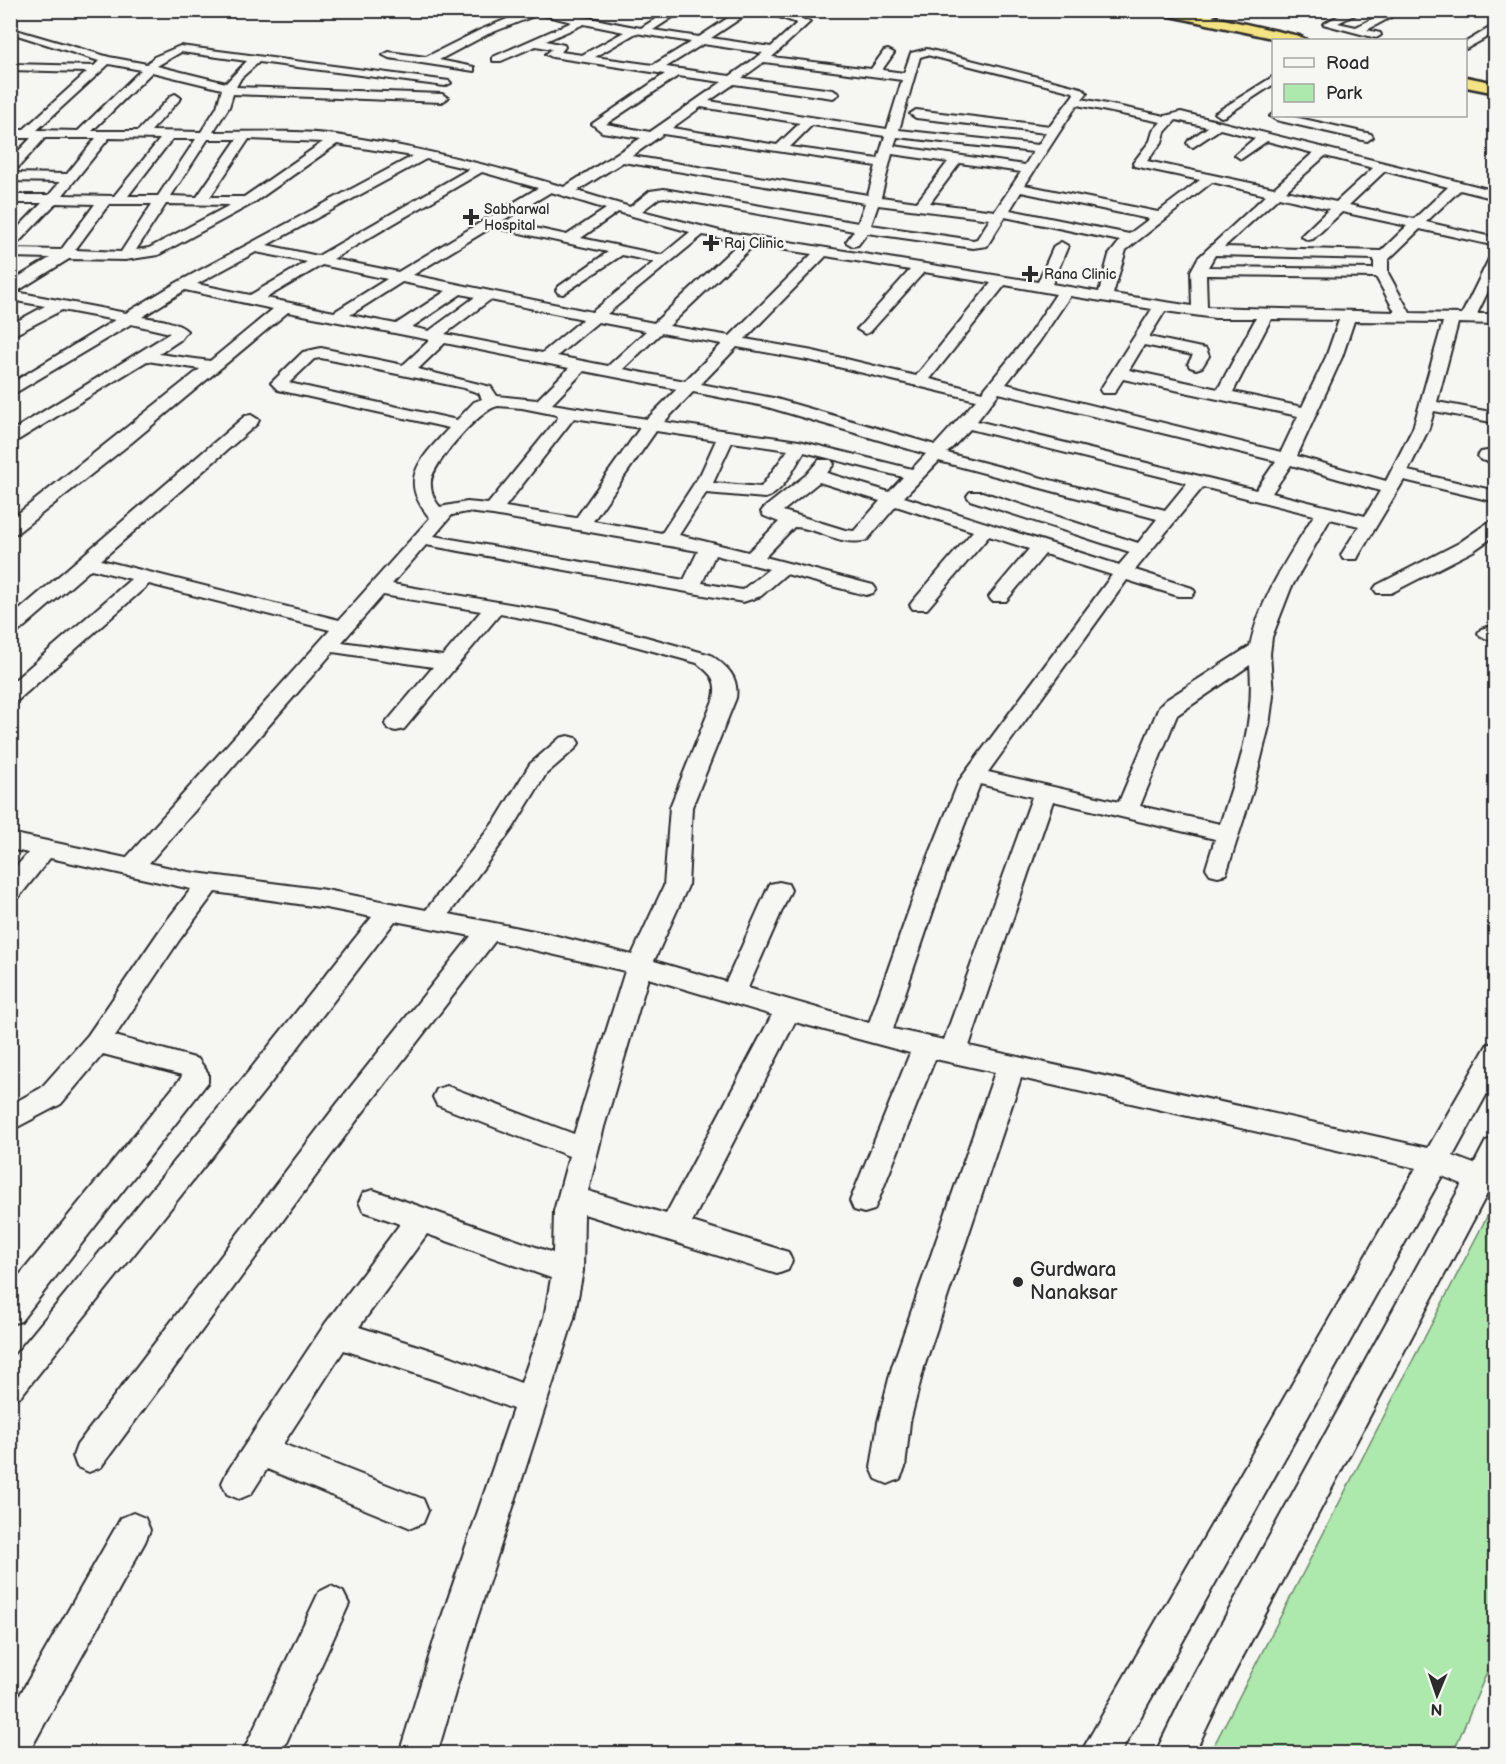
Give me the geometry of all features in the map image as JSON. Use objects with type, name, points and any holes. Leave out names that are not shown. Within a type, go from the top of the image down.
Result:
[{"type":"highway","points":[[1141,10],[1273,39]]},
{"type":"highway","points":[[1161,10],[1294,39]]},
{"type":"highway","points":[[1467,77],[1496,83]]},
{"type":"highway","points":[[1467,82],[1496,88]]},
{"type":"street","points":[[654,70],[748,10]]},
{"type":"street","points":[[566,192],[621,158],[763,59],[805,22],[764,10]]},
{"type":"street","points":[[1202,20],[1217,10]]},
{"type":"street","points":[[1359,10],[1328,24],[1376,35]]},
{"type":"street","points":[[1331,37],[1399,10]]},
{"type":"street","points":[[428,61],[484,32],[537,11],[581,22],[774,51]]},
{"type":"street","points":[[584,59],[672,13]]},
{"type":"street","points":[[494,14],[513,19]]},
{"type":"street","points":[[519,63],[492,58],[534,43],[601,14]]},
{"type":"street","points":[[1470,43],[1495,28]]},
{"type":"street","points":[[484,32],[560,47],[552,54],[833,94]]},
{"type":"street","points":[[16,33],[107,60],[183,74],[227,88],[442,98]]},
{"type":"street","points":[[18,49],[33,38]]},
{"type":"street","points":[[1470,43],[1496,45]]},
{"type":"street","points":[[81,135],[158,59],[178,50],[445,82]]},
{"type":"street","points":[[448,51],[467,54]]},
{"type":"street","points":[[632,212],[655,194],[661,193],[863,228],[979,244],[985,241],[1041,149],[1081,94],[1077,90],[927,52],[915,55],[863,228],[843,256]]},
{"type":"street","points":[[874,72],[888,53]]},
{"type":"street","points":[[183,74],[212,54]]},
{"type":"street","points":[[389,55],[470,69]]},
{"type":"street","points":[[124,256],[223,107],[227,88],[233,79],[256,59]]},
{"type":"street","points":[[763,59],[832,62],[907,77]]},
{"type":"street","points":[[26,134],[107,60]]},
{"type":"street","points":[[402,96],[454,77],[444,69],[450,65]]},
{"type":"street","points":[[10,67],[97,69]]},
{"type":"street","points":[[674,73],[597,124],[606,129],[657,133],[884,163]]},
{"type":"street","points":[[1221,112],[1272,80]]},
{"type":"street","points":[[142,134],[175,98]]},
{"type":"street","points":[[1074,101],[1169,121]]},
{"type":"street","points":[[699,103],[891,133],[1041,149]]},
{"type":"street","points":[[1232,105],[1266,113]]},
{"type":"street","points":[[916,114],[1054,130]]},
{"type":"street","points":[[1496,195],[1176,116],[1159,131],[1156,142],[1138,163],[1496,242]]},
{"type":"street","points":[[1297,117],[1313,119],[1367,137]]},
{"type":"street","points":[[780,149],[809,121]]},
{"type":"street","points":[[1193,143],[1217,126]]},
{"type":"street","points":[[10,134],[246,135],[336,139],[424,154],[549,187],[700,231],[821,253],[1161,306],[1200,311],[1266,314],[1496,319]]},
{"type":"street","points":[[10,168],[42,134]]},
{"type":"street","points":[[10,245],[53,199],[106,134]]},
{"type":"street","points":[[10,289],[65,255],[169,135]]},
{"type":"street","points":[[201,200],[246,135]]},
{"type":"street","points":[[1241,155],[1263,138]]},
{"type":"street","points":[[10,253],[147,255],[247,201],[336,139]]},
{"type":"street","points":[[887,149],[1028,169]]},
{"type":"street","points":[[1200,311],[1198,271],[1204,257],[1322,152]]},
{"type":"street","points":[[10,391],[183,285],[424,154]]},
{"type":"street","points":[[621,158],[873,200],[1000,214],[1132,239]]},
{"type":"street","points":[[921,206],[957,159]]},
{"type":"street","points":[[1308,236],[1382,167]]},
{"type":"street","points":[[252,300],[479,168]]},
{"type":"street","points":[[10,177],[70,178]]},
{"type":"street","points":[[1105,297],[1116,255],[1132,239],[1210,178]]},
{"type":"street","points":[[1405,317],[1382,273],[1380,264],[1384,255],[1457,186]]},
{"type":"street","points":[[337,317],[549,187]]},
{"type":"street","points":[[1017,187],[1161,217]]},
{"type":"street","points":[[10,199],[247,201]]},
{"type":"street","points":[[569,240],[617,207]]},
{"type":"street","points":[[490,223],[665,260]]},
{"type":"street","points":[[10,224],[30,224]]},
{"type":"street","points":[[545,358],[700,231]]},
{"type":"street","points":[[612,371],[750,241]]},
{"type":"street","points":[[1043,287],[1061,246]]},
{"type":"street","points":[[254,247],[596,317],[813,356],[920,381],[991,392],[1395,481],[1496,497]]},
{"type":"street","points":[[563,290],[618,250]]},
{"type":"street","points":[[1211,251],[1384,255]]},
{"type":"street","points":[[580,526],[652,424],[821,253]]},
{"type":"street","points":[[1350,555],[1395,481],[1421,428],[1460,318],[1496,259]]},
{"type":"street","points":[[865,329],[920,268]]},
{"type":"street","points":[[1198,271],[1382,273]]},
{"type":"street","points":[[920,381],[1001,280]]},
{"type":"street","points":[[183,285],[777,405],[937,453],[1169,517]]},
{"type":"street","points":[[398,330],[458,289]]},
{"type":"street","points":[[835,454],[816,475],[770,512],[794,522],[849,536],[860,536],[892,499],[966,423],[1034,339],[1066,290]]},
{"type":"street","points":[[10,295],[129,318],[180,331],[175,337],[10,440]]},
{"type":"street","points":[[405,372],[437,337],[487,295]]},
{"type":"street","points":[[10,332],[59,304]]},
{"type":"street","points":[[1108,390],[1161,306]]},
{"type":"street","points":[[10,529],[215,366],[285,307]]},
{"type":"street","points":[[1223,395],[1266,314]]},
{"type":"street","points":[[1261,496],[1287,458],[1334,357],[1348,316]]},
{"type":"street","points":[[1139,339],[1200,352],[1201,356],[1196,364]]},
{"type":"street","points":[[462,426],[284,387],[279,383],[309,355],[316,353],[481,389],[491,401]]},
{"type":"street","points":[[143,356],[215,366]]},
{"type":"street","points":[[540,407],[580,365]]},
{"type":"street","points":[[1119,372],[1307,413]]},
{"type":"street","points":[[439,517],[424,496],[422,479],[434,458],[462,426],[480,406],[491,401],[799,446],[915,475]]},
{"type":"street","points":[[1428,405],[1496,418]]},
{"type":"street","points":[[493,510],[566,418],[565,412]]},
{"type":"street","points":[[10,629],[251,420]]},
{"type":"street","points":[[966,423],[1370,523]]},
{"type":"street","points":[[668,538],[702,487],[726,436]]},
{"type":"street","points":[[702,487],[765,493],[775,483],[799,446]]},
{"type":"street","points":[[816,475],[1040,548],[1185,592]]},
{"type":"street","points":[[878,1036],[934,873],[970,782],[1122,574],[1199,480]]},
{"type":"street","points":[[976,496],[1142,550]]},
{"type":"street","points":[[131,868],[439,517],[454,508],[493,510],[580,526],[668,538],[753,558],[866,589]]},
{"type":"street","points":[[1218,868],[1261,712],[1264,691],[1258,650],[1279,592],[1326,511]]},
{"type":"street","points":[[753,558],[786,525],[794,522]]},
{"type":"street","points":[[1384,589],[1466,548],[1496,526]]},
{"type":"street","points":[[920,604],[984,530]]},
{"type":"street","points":[[422,539],[737,595],[748,595],[783,567]]},
{"type":"street","points":[[691,585],[710,547]]},
{"type":"street","points":[[999,597],[1040,548]]},
{"type":"street","points":[[87,562],[344,627]]},
{"type":"street","points":[[10,696],[145,577]]},
{"type":"street","points":[[379,588],[556,618],[634,639],[704,659],[722,673],[727,686],[725,698],[681,807],[676,886],[639,966],[584,1150],[572,1198],[568,1233],[568,1271],[558,1318],[456,1628],[418,1754]]},
{"type":"street","points":[[396,724],[494,609]]},
{"type":"street","points":[[328,645],[381,655],[447,663]]},
{"type":"street","points":[[1127,811],[1167,712],[1174,705],[1258,650]]},
{"type":"street","points":[[432,919],[505,823],[538,769],[568,743]]},
{"type":"street","points":[[975,776],[1228,834]]},
{"type":"street","points":[[953,1053],[1045,793]]},
{"type":"street","points":[[10,841],[209,884],[326,899],[549,943],[639,966],[878,1036],[1435,1161],[1479,1178]]},
{"type":"street","points":[[10,891],[44,849]]},
{"type":"street","points":[[10,1120],[42,1104],[51,1096],[97,1042],[171,933],[209,884]]},
{"type":"street","points":[[733,994],[779,890]]},
{"type":"street","points":[[10,1386],[259,1078],[389,912]]},
{"type":"street","points":[[89,1456],[347,1112],[489,932]]},
{"type":"street","points":[[673,1230],[788,1010]]},
{"type":"street","points":[[10,1311],[194,1082],[196,1075],[194,1069],[189,1066],[97,1042]]},
{"type":"street","points":[[864,1201],[926,1047]]},
{"type":"street","points":[[1099,1754],[1496,1052]]},
{"type":"street","points":[[888,1468],[894,1422],[908,1366],[1011,1066]]},
{"type":"street","points":[[447,1097],[584,1150]]},
{"type":"street","points":[[1174,1754],[1208,1685],[1496,1149]]},
{"type":"street","points":[[572,1198],[777,1261]]},
{"type":"street","points":[[373,1202],[568,1271]]},
{"type":"street","points":[[239,1483],[336,1334],[420,1220]]},
{"type":"street","points":[[336,1334],[452,1371],[532,1402]]},
{"type":"street","points":[[260,1451],[411,1511]]},
{"type":"street","points":[[10,1749],[133,1530]]},
{"type":"street","points":[[261,1754],[331,1604]]},
{"type":"green space","points":[[1495,1201],[1495,1653],[1453,1753],[1210,1753]]},
{"type":"place","name":"Sabharwal Hospital","points":[[471,217]]},
{"type":"place","name":"Raj Clinic","points":[[711,243]]},
{"type":"place","name":"Rana Clinic","points":[[1030,274]]},
{"type":"place","name":"Gurdwara Nanaksar","points":[[1018,1282]]}]
